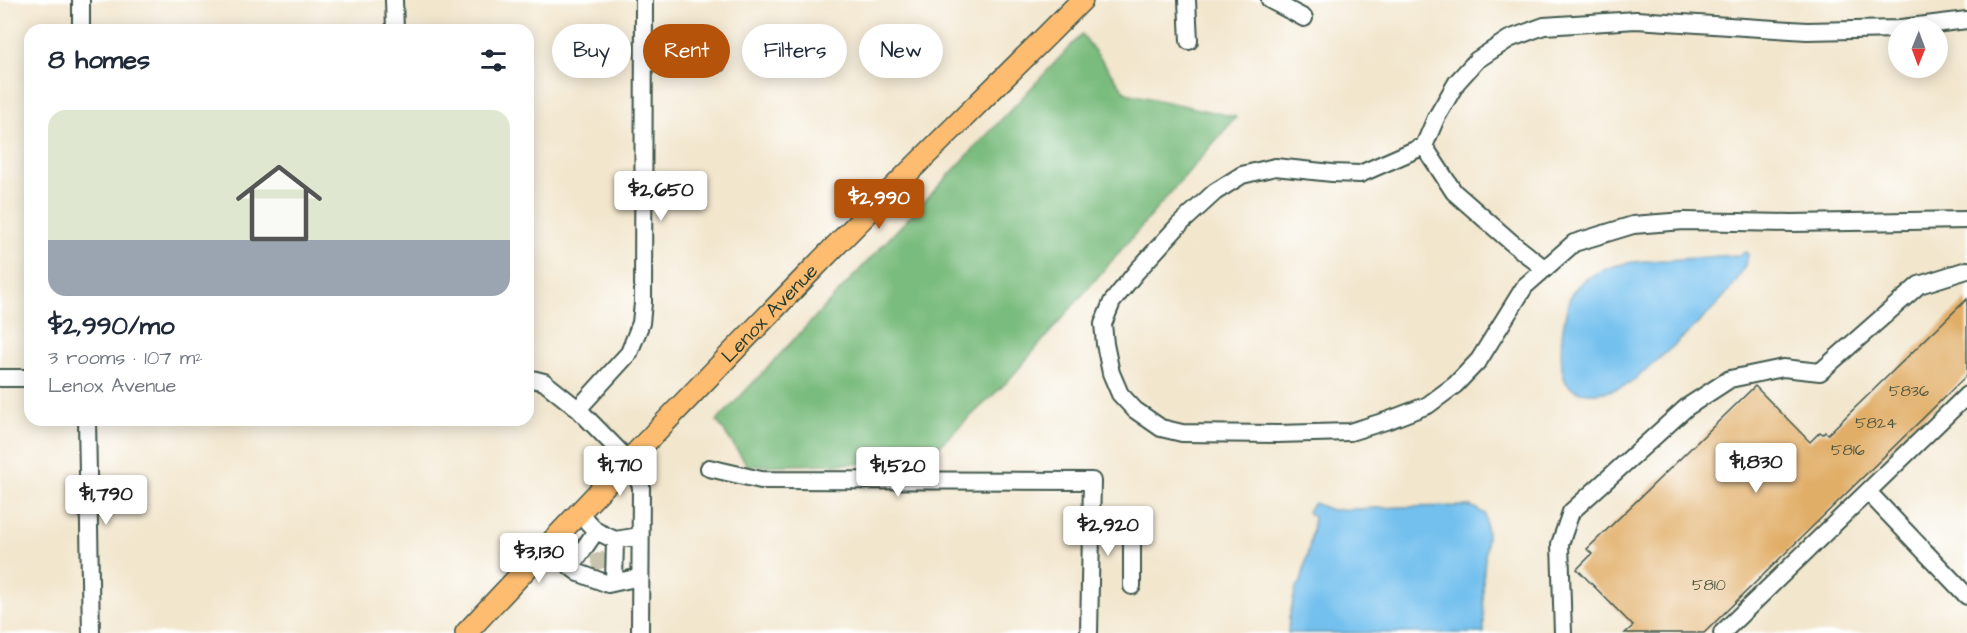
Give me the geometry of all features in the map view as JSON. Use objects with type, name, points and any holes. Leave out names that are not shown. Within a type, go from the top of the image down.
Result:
[{"type":"main road","name":"Lenox Avenue","points":[[466,633],[628,460],[828,254],[1082,0]]},
{"type":"street","points":[[81,0],[81,24]]},
{"type":"street","points":[[394,0],[394,24]]},
{"type":"street","points":[[644,0],[644,24]]},
{"type":"street","points":[[1187,0],[1189,41]]},
{"type":"street","points":[[1270,0],[1304,18]]},
{"type":"street","points":[[1888,29],[1807,31],[1636,20],[1544,26],[1509,39],[1477,60],[1457,82],[1436,118],[1424,146],[1360,174],[1275,167],[1242,175],[1215,192],[1179,225],[1112,302],[1103,324],[1111,374],[1120,394],[1135,410],[1161,428],[1182,433],[1350,432],[1428,405],[1455,385],[1479,360],[1525,286],[1575,243],[1632,225],[1684,221],[1792,223],[1967,220]]},
{"type":"street","points":[[1948,23],[1967,20]]},
{"type":"street","points":[[578,408],[629,352],[641,323],[644,78]]},
{"type":"street","points":[[1424,146],[1454,192],[1511,242],[1545,268]]},
{"type":"street","points":[[1563,633],[1560,544],[1571,512],[1687,407],[1730,379],[1783,368],[1820,372],[1919,285],[1967,270]]},
{"type":"street","points":[[0,378],[24,378]]},
{"type":"street","points":[[534,380],[544,382],[578,408],[628,460],[641,486],[640,633]]},
{"type":"street","points":[[1722,633],[1967,395]]},
{"type":"street","points":[[87,426],[91,633]]},
{"type":"street","points":[[709,468],[761,480],[1092,481],[1089,633]]},
{"type":"street","points":[[1868,492],[1967,596]]},
{"type":"street","points":[[579,513],[596,531],[615,540],[640,536]]},
{"type":"street","points":[[1091,530],[1132,531],[1132,586]]},
{"type":"street","points":[[593,561],[596,531]]},
{"type":"street","points":[[556,538],[566,551],[593,561],[614,582]]},
{"type":"street","points":[[615,540],[579,573],[608,584],[640,577]]},
{"type":"green space","points":[[1082,34],[1126,93],[1236,117],[1007,382],[922,462],[748,466],[717,421]]},
{"type":"water","points":[[1745,252],[1748,254],[1743,269],[1717,305],[1629,384],[1598,393],[1581,392],[1568,385],[1562,366],[1563,328],[1570,297],[1584,281],[1601,271],[1626,263],[1741,255]]},
{"type":"water","points":[[1314,503],[1331,510],[1471,506],[1485,514],[1487,535],[1483,581],[1484,633],[1288,633],[1296,588],[1301,582],[1310,543],[1314,517],[1307,512]]},
{"type":"building","points":[[1967,299],[1967,375],[1704,633],[1625,633],[1633,626],[1577,569],[1592,554],[1587,549],[1755,386],[1810,442],[1820,432],[1828,434]]},
{"type":"tunnel","points":[[592,563],[606,559]]}]
